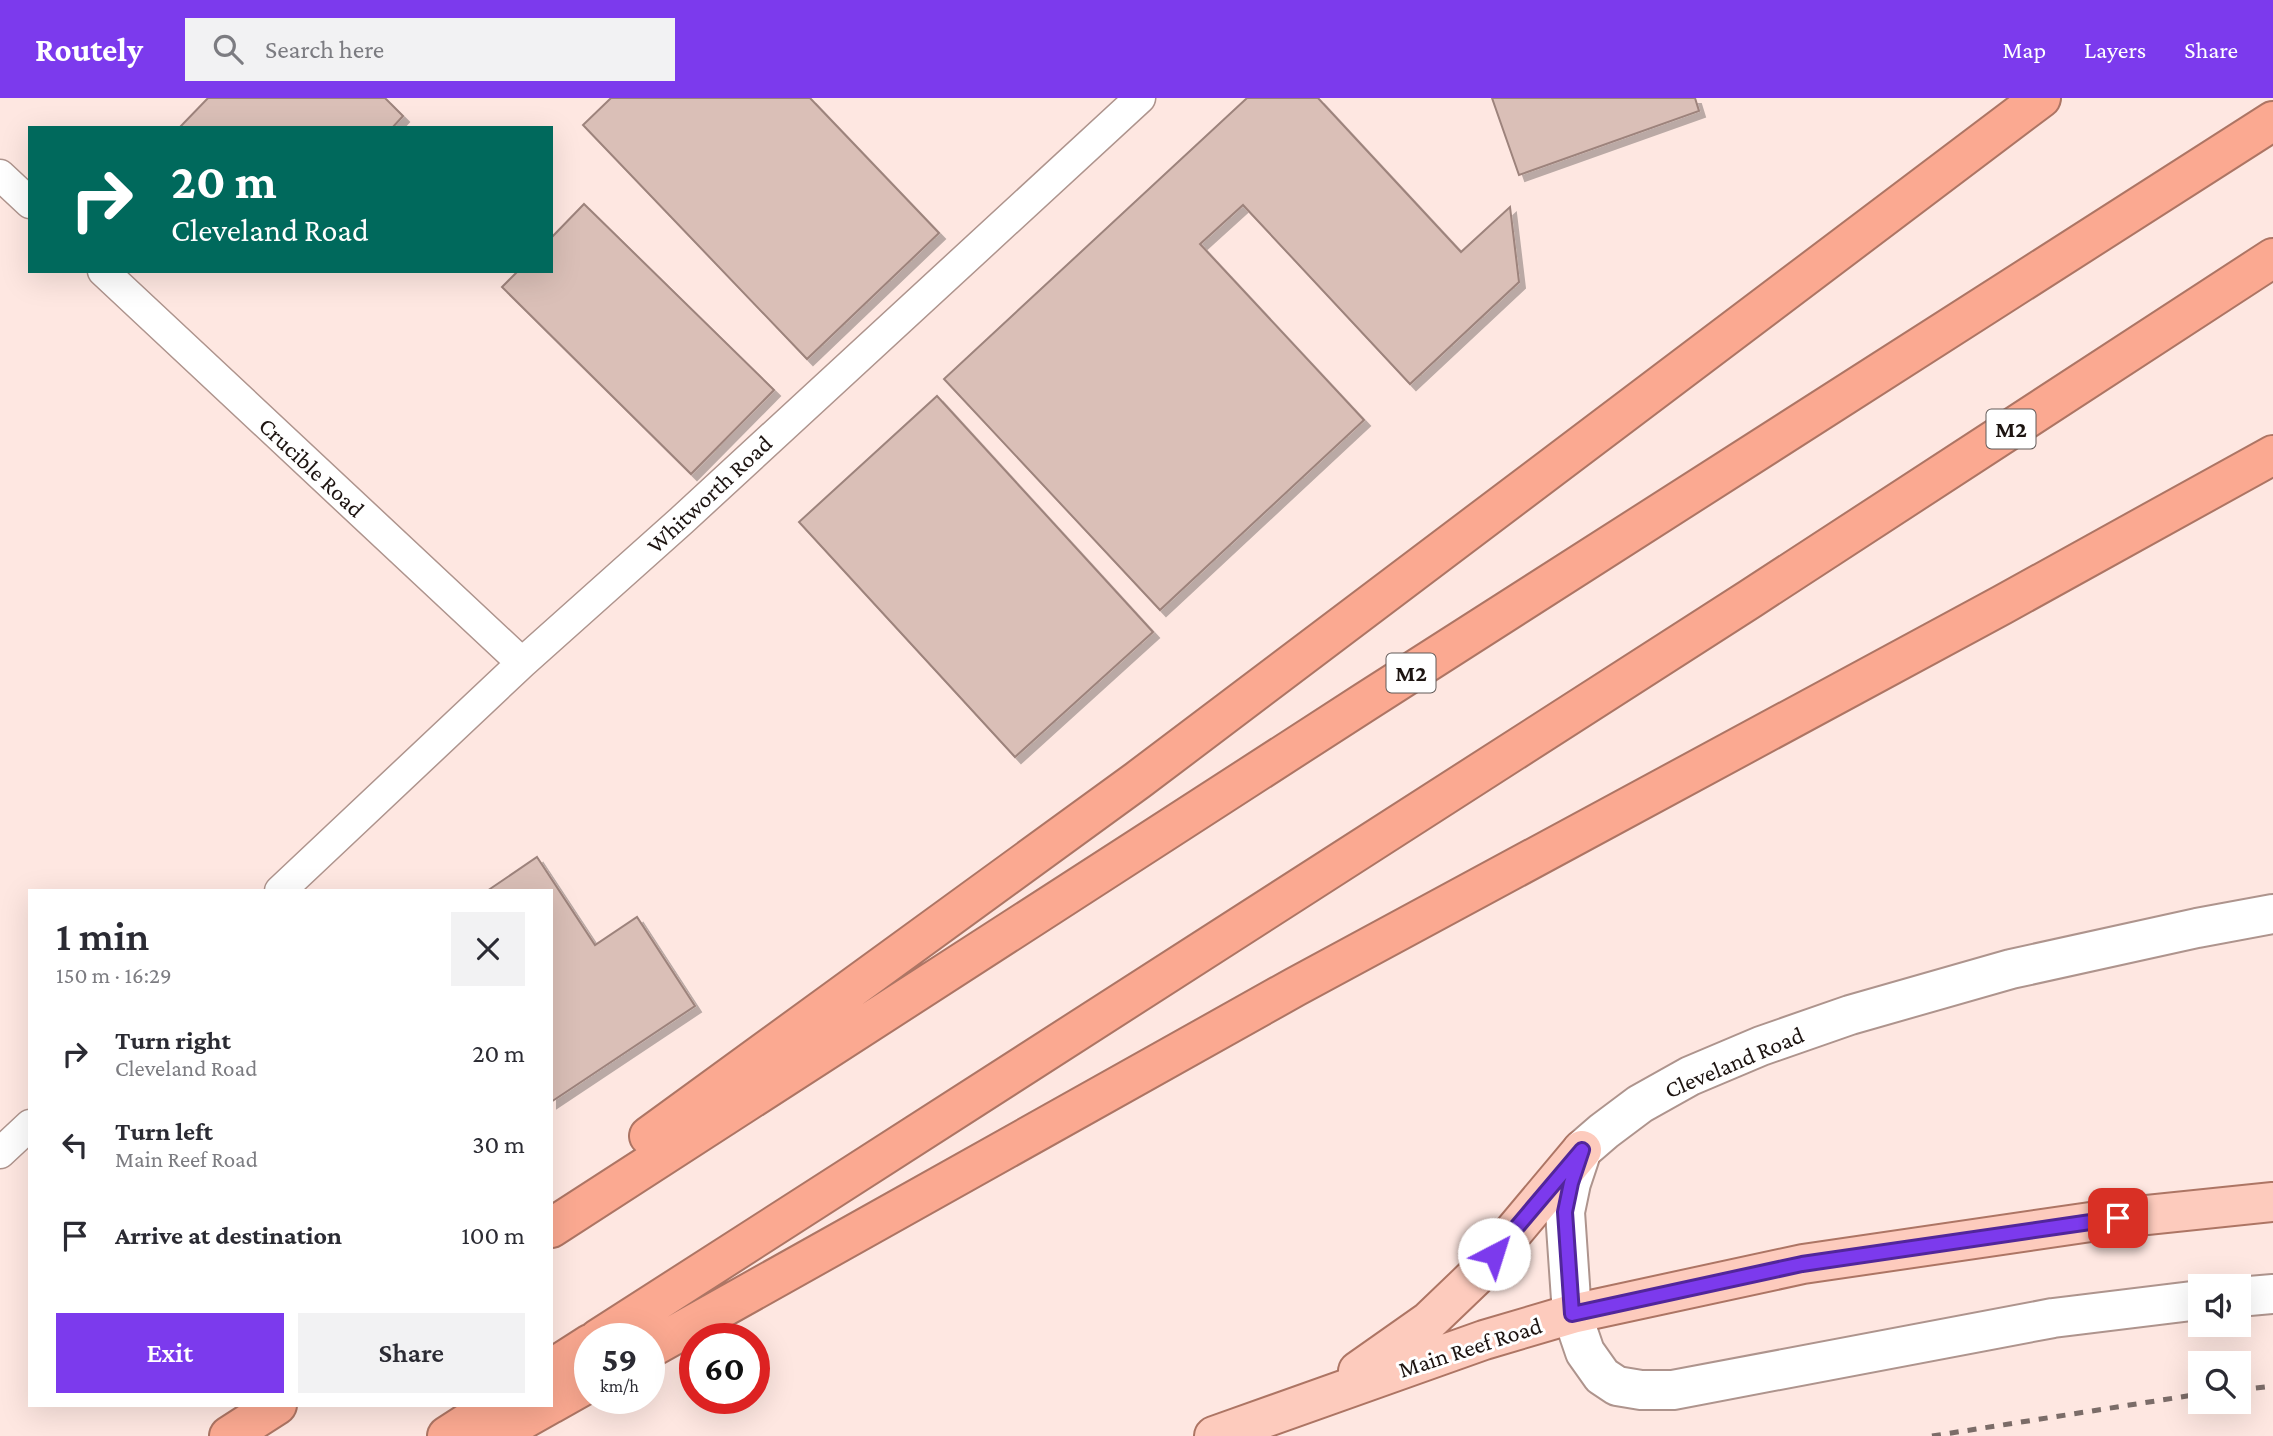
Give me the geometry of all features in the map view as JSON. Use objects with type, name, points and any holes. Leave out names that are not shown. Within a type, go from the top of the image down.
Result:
[{"type":"highway","points":[[553,1207],[1138,780],[2041,98]]},
{"type":"highway","name":"M2","points":[[553,1227],[1365,702],[2273,121]]},
{"type":"highway","name":"M2","points":[[623,1323],[1761,592],[2273,258]]},
{"type":"highway","points":[[665,1340],[1295,987],[2002,605],[2273,454]]},
{"type":"highway","points":[[553,1368],[574,1354]]},
{"type":"highway","points":[[553,1403],[574,1391]]},
{"type":"highway","points":[[229,1436],[274,1407]]},
{"type":"highway","points":[[447,1436],[492,1407]]},
{"type":"highway","points":[[494,1436],[546,1407]]},
{"type":"main road","points":[[1319,1398],[1429,1321],[1445,1306],[1478,1274],[1582,1150]]},
{"type":"main road","name":"Main Reef Road","points":[[1214,1436],[1484,1340],[1572,1314],[1802,1264],[2118,1218],[2273,1202]]},
{"type":"street","name":"Whitworth Road","points":[[281,889],[522,663],[681,522],[1140,98]]},
{"type":"street","points":[[0,176],[28,201]]},
{"type":"street","name":"Crucible Road","points":[[105,273],[522,663]]},
{"type":"street","name":"Cleveland Road","points":[[1582,1150],[1640,1104],[1690,1076],[1761,1046],[1850,1015],[2011,968],[2273,914]]},
{"type":"street","points":[[0,1153],[28,1127]]},
{"type":"street","points":[[1582,1150],[1565,1212],[1572,1314],[1585,1352],[1602,1376],[1617,1386],[1642,1390],[1674,1390],[2053,1318],[2188,1301]]},
{"type":"street","points":[[2251,1296],[2273,1294]]},
{"type":"building","points":[[208,98],[385,98],[403,116],[394,126],[181,126]]},
{"type":"building","points":[[611,98],[810,98],[939,233],[807,359],[583,125]]},
{"type":"building","points":[[1247,98],[1318,98],[1461,252],[1510,207],[1519,282],[1410,384],[1243,205],[1200,244],[1364,420],[1160,610],[944,379]]},
{"type":"building","points":[[1492,98],[1695,98],[1699,111],[1519,175]]},
{"type":"building","points":[[584,204],[774,390],[691,474],[502,287],[516,273],[553,273],[553,236]]},
{"type":"building","points":[[937,396],[1153,632],[1015,757],[799,522]]},
{"type":"building","points":[[537,857],[595,945],[637,917],[695,1006],[553,1101],[553,889],[490,889]]},
{"type":"railway","points":[[2251,1389],[2273,1386]]},
{"type":"railway","points":[[1932,1436],[2188,1396]]},
{"type":"route","points":[[1494,1254],[1582,1150],[1565,1212],[1572,1314],[1802,1264],[2118,1218]]}]
